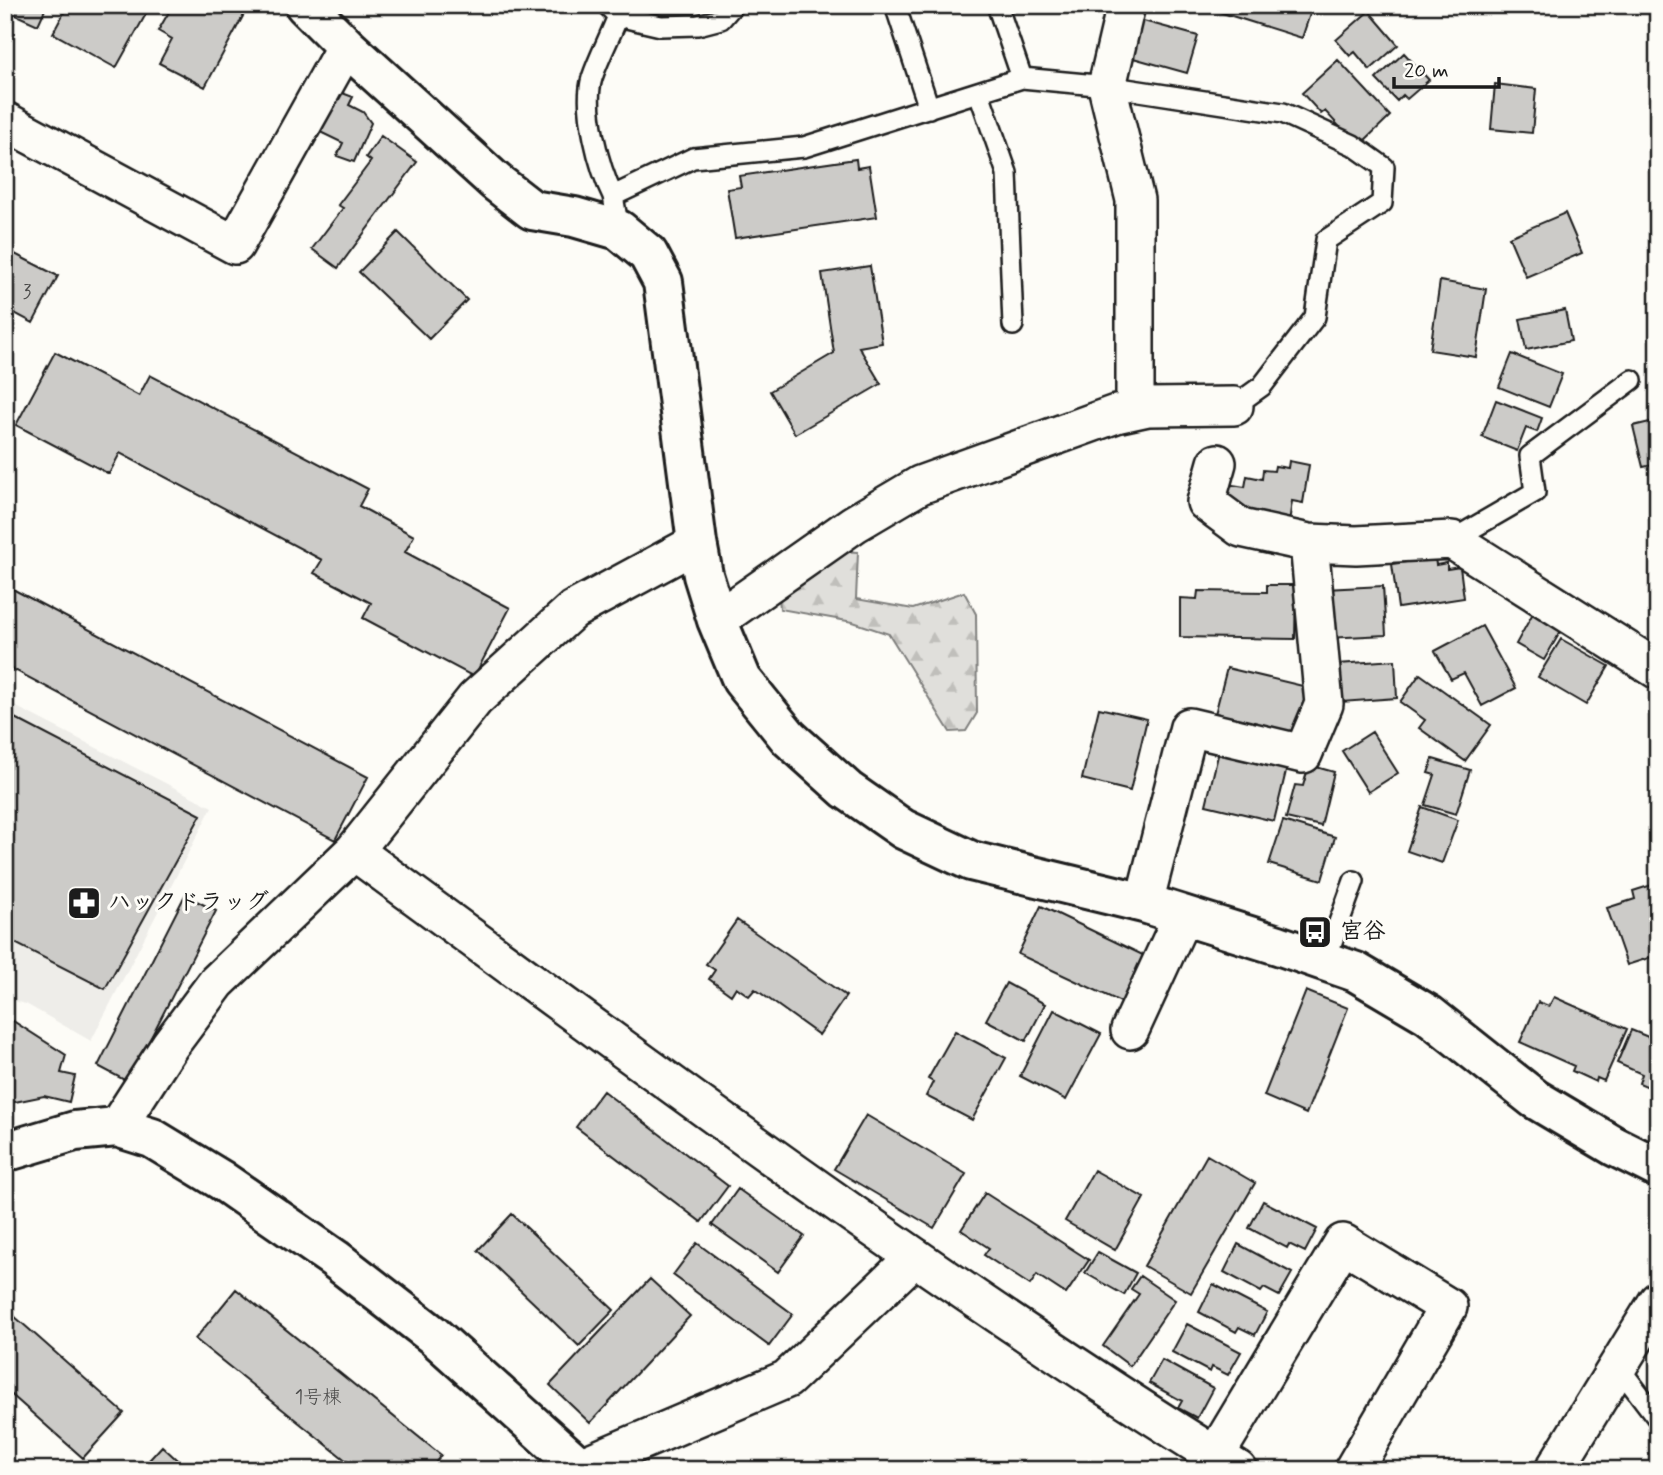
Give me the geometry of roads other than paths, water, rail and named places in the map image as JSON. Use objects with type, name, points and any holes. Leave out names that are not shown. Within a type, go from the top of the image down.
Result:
[{"type":"street","points":[[305,5],[346,47],[496,182],[532,210],[574,217],[616,213],[648,254],[663,282],[697,544],[717,621],[742,680],[789,738],[847,790],[903,829],[971,861],[1144,903],[1356,972],[1429,1015],[1535,1099],[1614,1146],[1658,1168]]},
{"type":"street","points":[[1126,5],[1107,86],[1135,200],[1135,410]]},
{"type":"street","points":[[5,121],[235,244],[346,47]]},
{"type":"street","points":[[717,621],[853,524],[920,485],[1116,414],[1147,407],[1234,406]]},
{"type":"street","points":[[1217,463],[1206,502],[1241,528],[1309,543],[1356,545],[1452,540],[1658,670]]},
{"type":"street","points":[[1144,903],[1189,727],[1303,754],[1324,704],[1309,543]]},
{"type":"street","points":[[117,1127],[170,1045],[217,982],[354,851],[475,699],[573,610],[697,544]]},
{"type":"street","points":[[354,851],[567,1008],[915,1257],[1097,1382],[1226,1463],[1343,1242],[1448,1307],[1353,1470]]},
{"type":"street","points":[[1129,1030],[1183,915]]},
{"type":"street","points":[[5,1152],[75,1131],[117,1127],[152,1138],[221,1180],[335,1259],[433,1335],[579,1469],[787,1379],[915,1257]]},
{"type":"street","points":[[1554,1470],[1658,1301]]},
{"type":"lane","points":[[733,5],[721,19],[698,25],[661,26],[613,11],[592,80],[590,107],[603,178],[616,213],[693,158],[804,147],[1022,78],[1107,86],[1283,113],[1353,145],[1384,167],[1382,203],[1326,240],[1315,317],[1262,386],[1234,406]]},
{"type":"lane","points":[[895,5],[929,108]]},
{"type":"lane","points":[[997,5],[1022,78]]},
{"type":"lane","points":[[979,93],[1007,173],[1013,325]]},
{"type":"lane","points":[[1452,540],[1535,492],[1530,456],[1632,380]]},
{"type":"lane","points":[[1325,961],[1354,881]]},
{"type":"lane","points":[[1617,1366],[1658,1419]]},
{"type":"place","name":"ハックドラッグ","points":[[84,903]]},
{"type":"place","name":"宮谷","points":[[1315,932]]}]
